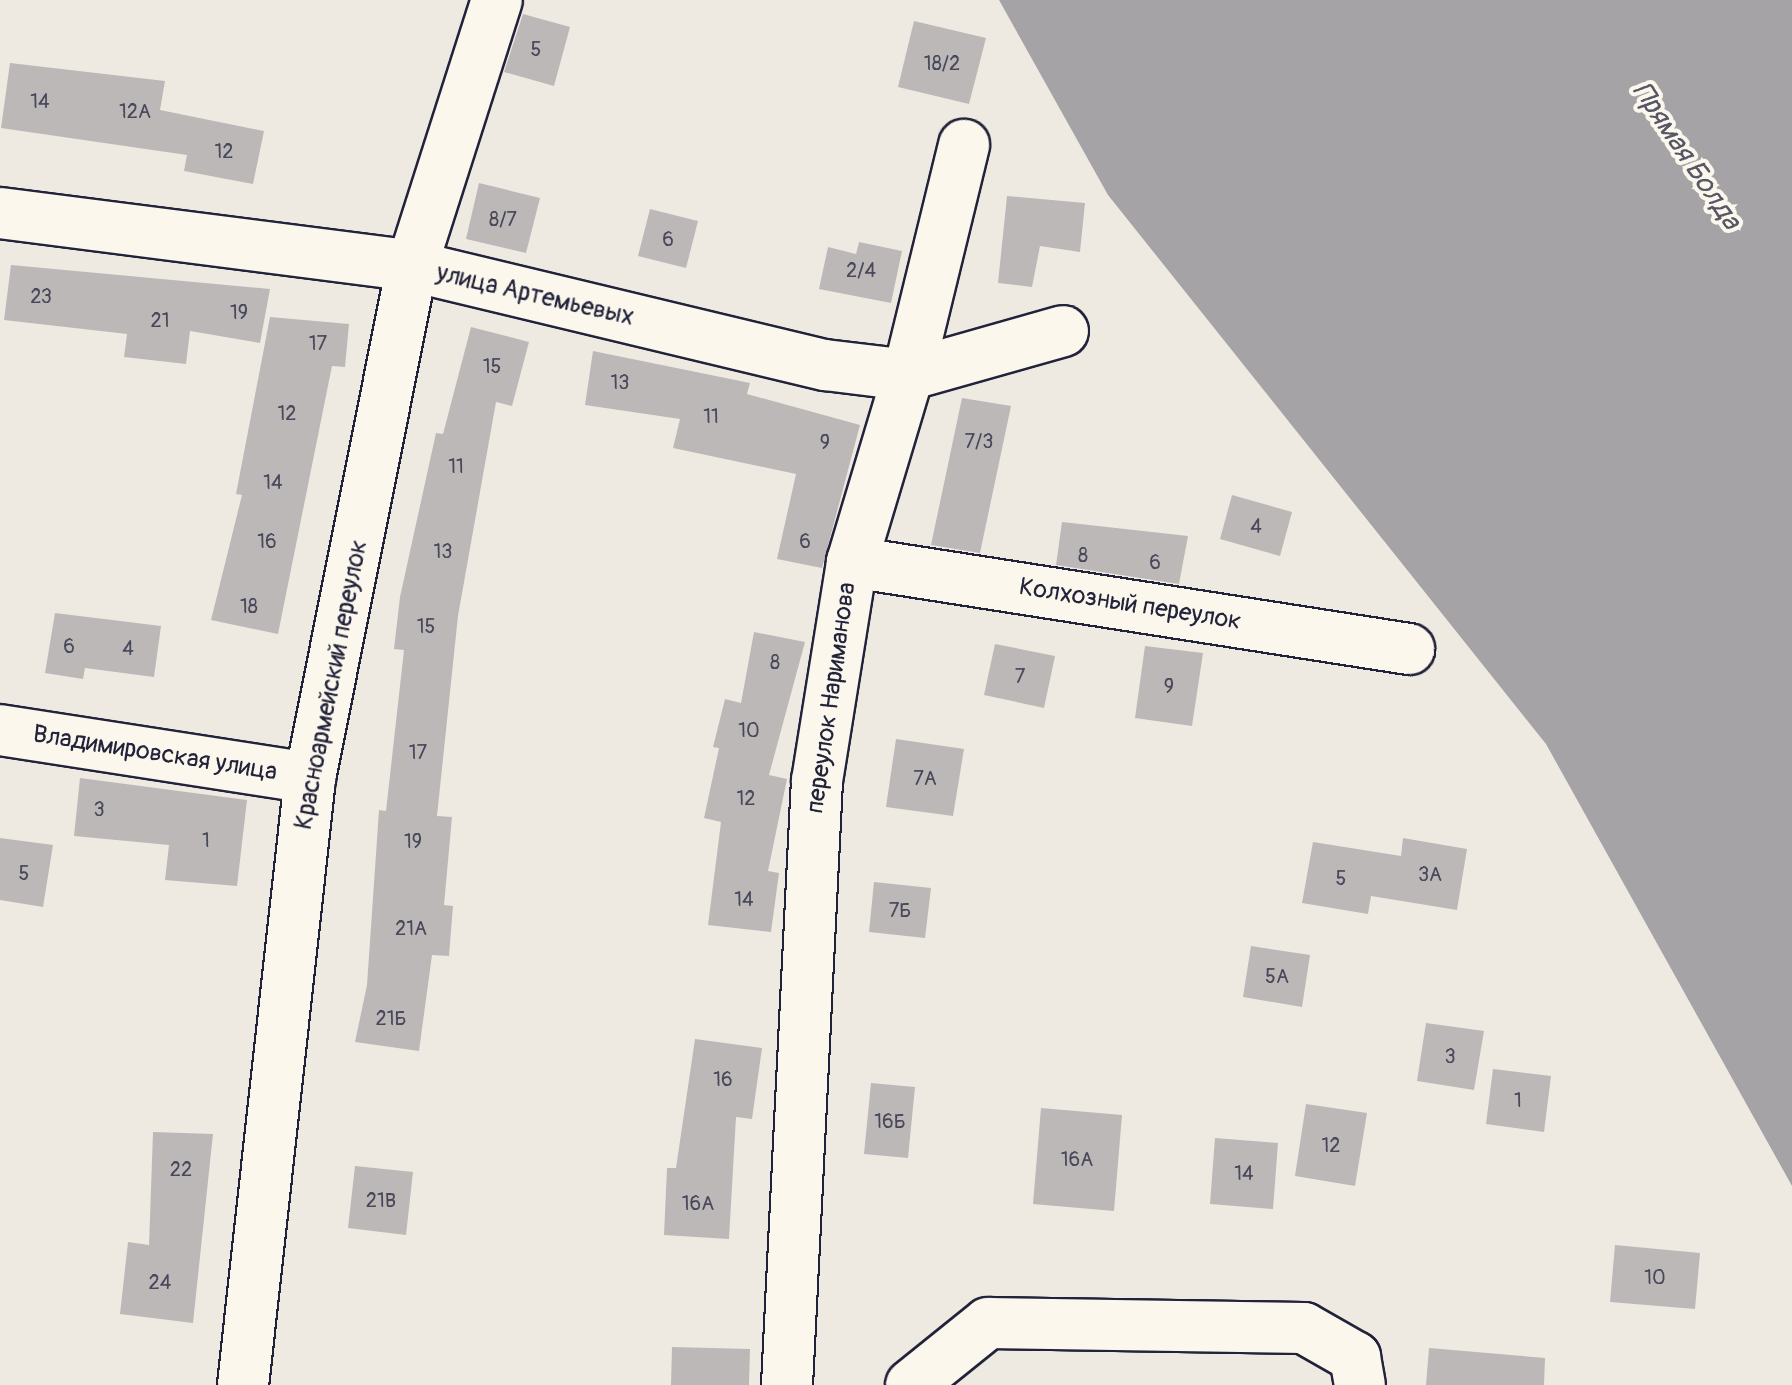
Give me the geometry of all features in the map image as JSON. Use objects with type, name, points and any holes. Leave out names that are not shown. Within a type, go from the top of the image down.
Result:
[{"type":"street","name":"Красноармейский переулок","points":[[243,1385],[310,778],[412,266],[496,0]]},
{"type":"street","name":"переулок Нариманова","points":[[787,1385],[817,781],[852,562],[908,375],[964,145]]},
{"type":"street","name":"улица Артемьевых","points":[[0,213],[412,266],[824,365],[908,375],[1062,331]]},
{"type":"street","name":"Колхозный переулок","points":[[852,562],[1409,649]]},
{"type":"street","name":"Владимировская улица","points":[[0,730],[310,778]]},
{"type":"street","points":[[911,1385],[988,1323],[1304,1328],[1355,1356],[1360,1385]]},
{"type":"water","name":"Прямая Болда","points":[[999,0],[1792,0],[1792,1186],[1546,744],[1108,195]]},
{"type":"building","points":[[523,14],[570,27],[554,86],[504,72]]},
{"type":"building","points":[[914,21],[986,38],[969,104],[898,87]]},
{"type":"building","points":[[10,63],[165,81],[160,110],[264,131],[253,184],[184,171],[187,155],[1,128]]},
{"type":"building","points":[[479,183],[540,198],[526,253],[466,239]]},
{"type":"building","points":[[1007,196],[1085,203],[1080,252],[1040,246],[1032,287],[998,283]]},
{"type":"building","points":[[650,209],[698,221],[686,268],[638,256]]},
{"type":"building","points":[[859,242],[902,251],[891,303],[819,289],[828,247],[856,254]]},
{"type":"building","points":[[11,265],[270,289],[260,343],[190,331],[186,364],[124,357],[127,334],[4,320]]},
{"type":"building","points":[[270,317],[349,324],[345,367],[332,366],[278,634],[211,620],[242,495],[236,494]]},
{"type":"building","points":[[471,327],[529,342],[512,406],[496,402],[458,616],[437,816],[452,817],[444,905],[453,906],[449,956],[432,955],[419,1051],[355,1042],[367,985],[379,810],[386,811],[404,650],[394,649],[400,597],[436,433],[443,434]]},
{"type":"building","points":[[593,351],[750,383],[747,394],[860,425],[822,568],[777,559],[796,474],[673,448],[680,419],[585,405]]},
{"type":"building","points":[[962,398],[1011,406],[980,553],[931,545]]},
{"type":"building","points":[[1232,495],[1292,512],[1280,556],[1220,539]]},
{"type":"building","points":[[1062,522],[1188,536],[1179,584],[1056,565]]},
{"type":"building","points":[[55,613],[161,626],[154,677],[85,668],[83,679],[45,673]]},
{"type":"building","points":[[754,632],[805,642],[769,775],[787,779],[768,871],[779,873],[771,932],[708,925],[721,822],[704,818],[719,748],[713,747],[725,699],[741,703]]},
{"type":"building","points":[[995,644],[1055,656],[1044,708],[984,695]]},
{"type":"building","points":[[1145,646],[1203,653],[1192,726],[1135,718]]},
{"type":"building","points":[[896,739],[964,749],[953,816],[886,807]]},
{"type":"building","points":[[80,778],[247,800],[237,886],[165,880],[169,845],[74,836]]},
{"type":"building","points":[[0,838],[53,845],[43,907],[0,900]]},
{"type":"building","points":[[1403,838],[1467,849],[1457,910],[1371,896],[1368,914],[1302,903],[1313,842],[1401,856]]},
{"type":"building","points":[[874,882],[931,888],[925,938],[869,932]]},
{"type":"building","points":[[1251,946],[1310,955],[1302,1007],[1243,997]]},
{"type":"building","points":[[1426,1023],[1484,1031],[1474,1090],[1417,1081]]},
{"type":"building","points":[[695,1039],[762,1048],[752,1119],[736,1117],[729,1239],[664,1235],[667,1168],[676,1168]]},
{"type":"building","points":[[1493,1069],[1551,1076],[1544,1132],[1486,1124]]},
{"type":"building","points":[[871,1083],[915,1087],[908,1158],[864,1154]]},
{"type":"building","points":[[1306,1104],[1367,1113],[1355,1186],[1295,1176]]},
{"type":"building","points":[[1041,1108],[1122,1115],[1114,1211],[1033,1204]]},
{"type":"building","points":[[153,1132],[213,1134],[193,1323],[120,1314],[128,1242],[149,1245]]},
{"type":"building","points":[[1215,1138],[1278,1143],[1273,1209],[1210,1204]]},
{"type":"building","points":[[355,1166],[413,1172],[406,1235],[348,1228]]},
{"type":"building","points":[[1615,1245],[1700,1253],[1695,1309],[1610,1302]]},
{"type":"building","points":[[672,1347],[750,1349],[749,1385],[671,1385]]},
{"type":"building","points":[[1429,1348],[1545,1358],[1544,1385],[1426,1385]]}]
